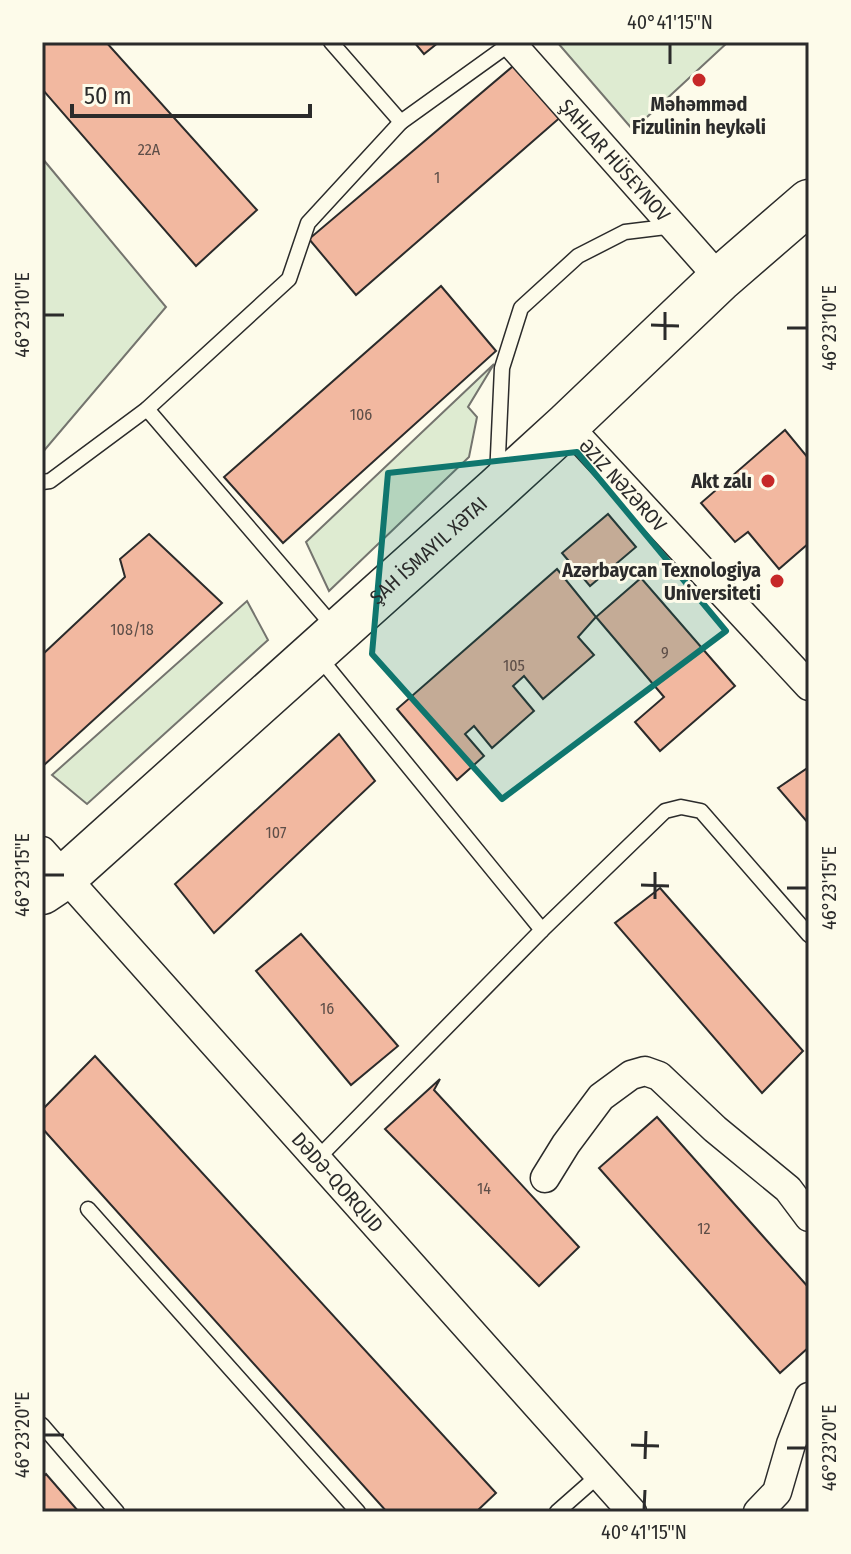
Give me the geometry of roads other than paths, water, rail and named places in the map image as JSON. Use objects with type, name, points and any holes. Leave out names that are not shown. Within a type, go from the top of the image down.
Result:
[{"type":"main road","points":[[50,873],[327,643],[567,425],[720,279],[809,202]]},
{"type":"street","name":"ŞAHLAR HÜSEYNOV","points":[[511,43],[720,279]]},
{"type":"street","name":"ƏZIZ NƏZƏROV","points":[[567,425],[809,686]]},
{"type":"street","name":"DƏDƏ-QORQUD","points":[[50,873],[318,1158],[632,1512]]},
{"type":"street","points":[[545,1178],[601,1097],[631,1075],[645,1071],[659,1076],[715,1129],[788,1189],[809,1217]]},
{"type":"street","points":[[758,1512],[777,1492],[809,1397]]},
{"type":"lane","points":[[331,42],[401,122]]},
{"type":"lane","points":[[42,482],[50,481],[147,409],[289,279],[308,223],[401,122],[511,43]]},
{"type":"lane","points":[[497,489],[502,368],[521,308],[578,256],[625,232],[675,226]]},
{"type":"lane","points":[[147,409],[542,930]]},
{"type":"lane","points":[[318,1158],[542,930],[665,811],[681,807],[701,811],[809,935]]},
{"type":"lane","points":[[88,1209],[358,1512]]},
{"type":"lane","points":[[44,1433],[117,1512]]},
{"type":"lane","points":[[557,1512],[599,1475]]},
{"type":"place","name":"Məhəmməd Fizulinin heykəli","points":[[699,80]]},
{"type":"place","name":"Akt zalı","points":[[768,481]]},
{"type":"place","name":"Azərbaycan Texnologiya Universiteti","points":[[777,581]]}]
